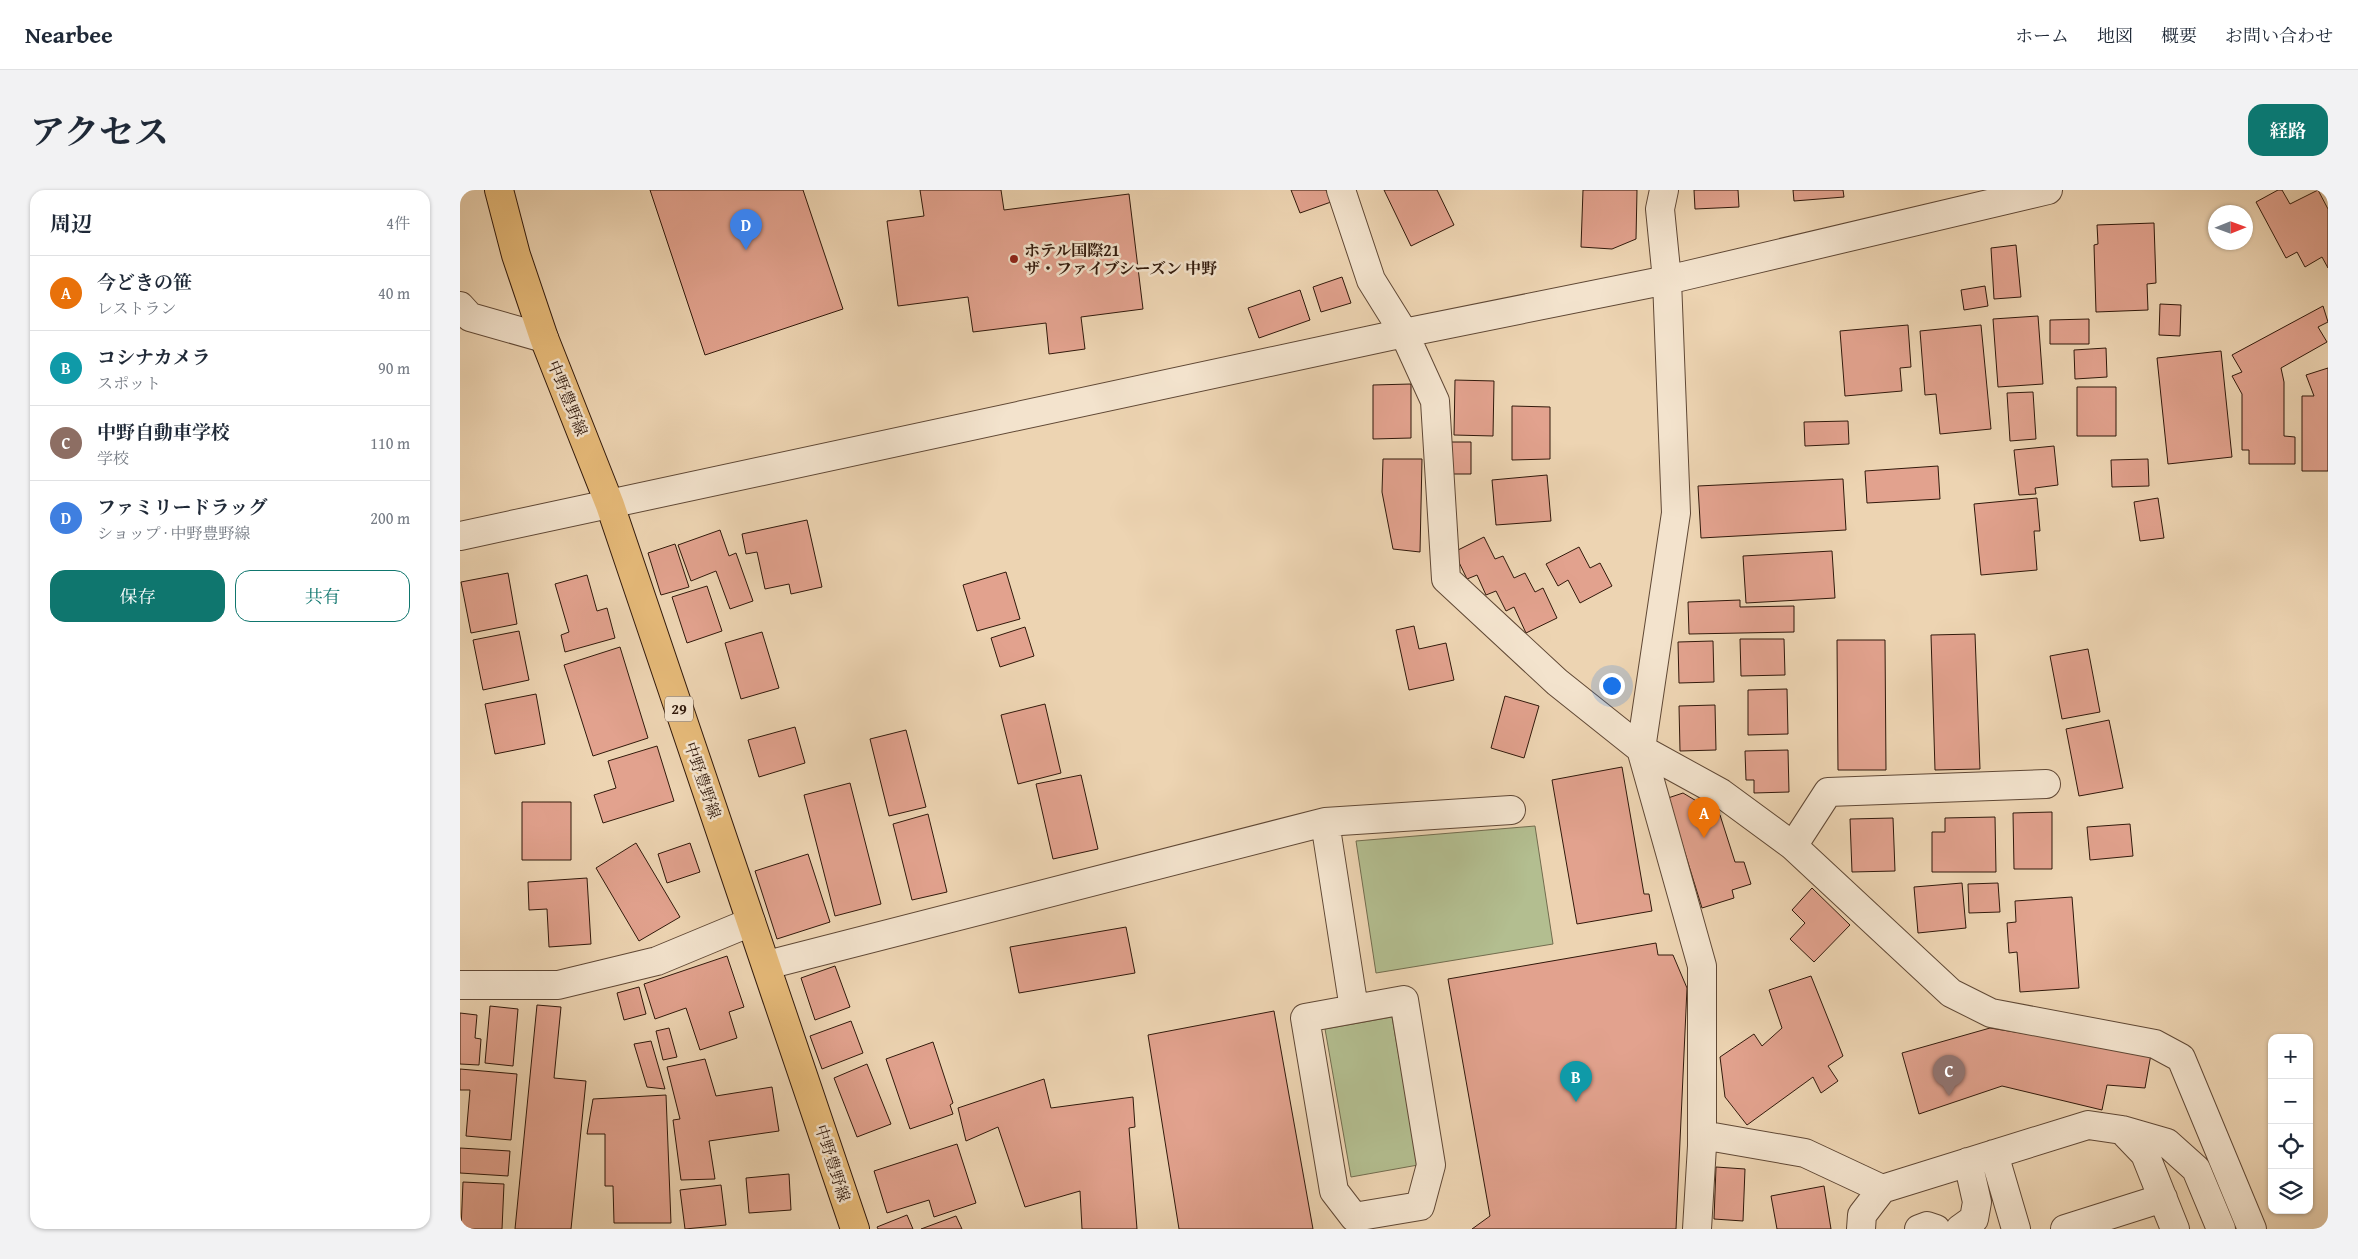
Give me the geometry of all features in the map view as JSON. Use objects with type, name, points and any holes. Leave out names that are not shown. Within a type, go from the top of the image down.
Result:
[{"type":"main road","name":"中野豊野線","points":[[499,190],[516,255],[544,338],[610,505],[767,965],[854,1229]]},
{"type":"street","points":[[1341,190],[1371,280],[1404,333],[1435,401],[1446,579],[1557,682],[1641,749],[1722,792],[1793,846],[1951,993],[1991,1013],[2155,1044],[2181,1058],[2252,1229]]},
{"type":"street","points":[[1664,190],[1660,209],[1667,280],[1676,513],[1641,749],[1702,966],[1702,1135],[1698,1229]]},
{"type":"street","points":[[460,536],[1404,333],[1667,280],[2048,190]]},
{"type":"street","points":[[460,306],[470,317],[544,338]]},
{"type":"street","points":[[1793,846],[1828,792],[2046,784]]},
{"type":"street","points":[[767,965],[1326,822],[1511,810]]},
{"type":"street","points":[[1326,822],[1354,1009]]},
{"type":"street","points":[[460,985],[558,985],[657,961],[751,922]]},
{"type":"street","points":[[1404,1000],[1431,1165],[1420,1206],[1354,1217],[1334,1191],[1305,1018],[1354,1009],[1404,1000]]},
{"type":"street","points":[[1861,1229],[1862,1215],[1882,1189],[2088,1125],[2122,1130],[2167,1142],[2196,1169],[2221,1229]]},
{"type":"street","points":[[2122,1130],[2145,1154],[2175,1229]]},
{"type":"street","points":[[1702,1135],[1806,1153],[1882,1189]]},
{"type":"street","points":[[1994,1154],[2016,1229]]},
{"type":"street","points":[[1960,1229],[1974,1219],[1976,1202],[1968,1162]]},
{"type":"street","points":[[2065,1229],[2163,1198]]},
{"type":"street","points":[[1919,1229],[1927,1226],[1936,1229]]},
{"type":"green space","points":[[1535,826],[1553,944],[1376,973],[1356,841]]},
{"type":"green space","points":[[1392,1017],[1418,1165],[1351,1177],[1325,1029]]},
{"type":"building","points":[[650,190],[803,190],[843,309],[705,355]]},
{"type":"building","name":"ホテル国際21 ザ・ファイブシーズン 中野","points":[[920,190],[1001,190],[1004,210],[1129,194],[1143,309],[1081,317],[1085,349],[1049,354],[1046,323],[973,332],[968,297],[898,306],[887,221],[924,216]]},
{"type":"building","points":[[1291,190],[1326,190],[1331,202],[1300,213]]},
{"type":"building","points":[[1384,190],[1437,190],[1454,225],[1411,246]]},
{"type":"building","points":[[1583,190],[1637,190],[1636,239],[1612,249],[1581,247]]},
{"type":"building","points":[[1694,190],[1738,190],[1739,207],[1695,209]]},
{"type":"building","points":[[1793,190],[1843,190],[1844,197],[1794,201]]},
{"type":"building","points":[[2278,190],[2282,190],[2290,204],[2318,190],[2328,209],[2328,268],[2322,257],[2305,267],[2297,252],[2286,258],[2256,202]]},
{"type":"building","points":[[2154,223],[2156,283],[2147,284],[2148,310],[2096,312],[2094,245],[2098,244],[2097,225]]},
{"type":"building","points":[[2016,245],[2021,297],[1994,299],[1991,248]]},
{"type":"building","points":[[1342,277],[1351,303],[1321,312],[1313,287]]},
{"type":"building","points":[[1985,286],[1988,306],[1964,310],[1961,290]]},
{"type":"building","points":[[1300,290],[1310,320],[1259,338],[1248,308]]},
{"type":"building","points":[[2160,304],[2181,305],[2180,336],[2159,335]]},
{"type":"building","points":[[2323,306],[2328,322],[2318,327],[2327,342],[2281,368],[2284,382],[2284,436],[2295,437],[2295,464],[2249,464],[2249,450],[2242,450],[2242,394],[2232,376],[2242,372],[2232,355]]},
{"type":"building","points":[[2038,316],[2043,384],[1998,387],[1993,319]]},
{"type":"building","points":[[2089,319],[2089,344],[2050,344],[2050,320]]},
{"type":"building","points":[[1908,325],[1911,367],[1900,368],[1902,391],[1845,396],[1840,331]]},
{"type":"building","points":[[1981,325],[1991,429],[1940,434],[1936,394],[1925,395],[1920,331]]},
{"type":"building","points":[[2106,348],[2107,377],[2075,379],[2074,350]]},
{"type":"building","points":[[2221,351],[2232,457],[2168,464],[2157,358]]},
{"type":"building","points":[[2328,368],[2328,471],[2302,471],[2302,396],[2314,396],[2306,375]]},
{"type":"building","points":[[1455,380],[1494,381],[1493,436],[1454,435]]},
{"type":"building","points":[[1411,384],[1411,438],[1373,439],[1373,385]]},
{"type":"building","points":[[2077,387],[2116,387],[2116,436],[2077,436]]},
{"type":"building","points":[[2033,392],[2036,439],[2010,441],[2007,393]]},
{"type":"building","points":[[1512,406],[1550,407],[1550,459],[1512,460]]},
{"type":"building","points":[[1848,421],[1849,444],[1805,446],[1804,422]]},
{"type":"building","points":[[1449,442],[1471,442],[1471,474],[1448,474]]},
{"type":"building","points":[[2054,446],[2058,485],[2035,488],[2036,494],[2019,495],[2014,450]]},
{"type":"building","points":[[1383,459],[1422,459],[1420,552],[1393,549],[1382,492]]},
{"type":"building","points":[[2148,459],[2149,486],[2112,487],[2111,460]]},
{"type":"building","points":[[1938,466],[1940,499],[1867,503],[1865,471]]},
{"type":"building","points":[[1547,475],[1551,521],[1496,525],[1492,480]]},
{"type":"building","points":[[1843,479],[1846,530],[1701,538],[1698,486]]},
{"type":"building","points":[[2037,498],[2040,531],[2034,531],[2037,570],[1981,575],[1974,504]]},
{"type":"building","points":[[2158,498],[2164,538],[2140,541],[2134,502]]},
{"type":"building","points":[[807,520],[822,587],[791,594],[789,584],[765,589],[757,552],[746,554],[742,534]]},
{"type":"building","points":[[720,530],[729,556],[736,553],[753,601],[730,609],[716,571],[691,581],[678,545]]},
{"type":"building","points":[[1484,537],[1495,559],[1503,556],[1514,578],[1525,573],[1535,592],[1543,588],[1557,618],[1526,633],[1514,607],[1506,611],[1496,591],[1486,595],[1477,575],[1467,579],[1454,552]]},
{"type":"building","points":[[675,544],[689,587],[661,595],[648,553]]},
{"type":"building","points":[[1579,547],[1590,568],[1600,563],[1612,586],[1580,603],[1568,580],[1558,586],[1546,564]]},
{"type":"building","points":[[1832,551],[1835,598],[1746,603],[1743,556]]},
{"type":"building","points":[[1006,572],[1020,619],[977,631],[963,585]]},
{"type":"building","points":[[508,573],[517,624],[471,633],[461,582]]},
{"type":"building","points":[[587,575],[597,611],[607,608],[615,638],[565,652],[561,635],[569,632],[555,584]]},
{"type":"building","points":[[707,586],[722,631],[687,643],[672,597]]},
{"type":"building","points":[[1740,600],[1740,607],[1794,606],[1794,632],[1689,634],[1688,602]]},
{"type":"building","points":[[1414,626],[1419,649],[1446,643],[1454,680],[1409,690],[1396,630]]},
{"type":"building","points":[[1025,627],[1034,656],[1000,667],[991,638]]},
{"type":"building","points":[[519,631],[529,680],[483,690],[473,640]]},
{"type":"building","points":[[762,632],[779,688],[741,699],[725,643]]},
{"type":"building","points":[[1975,634],[1980,769],[1935,770],[1931,635]]},
{"type":"building","points":[[1740,639],[1784,639],[1785,675],[1741,676]]},
{"type":"building","points":[[1837,640],[1885,640],[1886,770],[1838,770]]},
{"type":"building","points":[[1713,641],[1714,682],[1679,683],[1678,642]]},
{"type":"building","points":[[620,647],[648,738],[593,756],[564,665]]},
{"type":"building","points":[[2088,649],[2100,712],[2062,719],[2050,656]]},
{"type":"building","points":[[1787,689],[1788,734],[1748,735],[1748,690]]},
{"type":"building","points":[[536,694],[545,744],[495,754],[485,704]]},
{"type":"building","points":[[1505,696],[1539,706],[1524,758],[1491,748]]},
{"type":"building","points":[[1045,704],[1061,773],[1018,784],[1001,715]]},
{"type":"building","points":[[1715,705],[1716,750],[1680,751],[1679,706]]},
{"type":"building","points":[[2109,720],[2123,788],[2079,796],[2066,729]]},
{"type":"building","points":[[795,727],[805,763],[759,777],[748,740]]},
{"type":"building","points":[[906,730],[926,807],[889,816],[870,739]]},
{"type":"building","points":[[657,746],[674,801],[603,823],[594,795],[616,788],[608,761]]},
{"type":"building","points":[[1788,750],[1789,792],[1754,793],[1754,780],[1746,780],[1745,751]]},
{"type":"building","points":[[1622,767],[1644,894],[1649,894],[1652,911],[1577,924],[1552,780]]},
{"type":"building","points":[[1081,775],[1098,849],[1053,859],[1036,784]]},
{"type":"building","points":[[850,783],[881,904],[835,916],[804,795]]},
{"type":"building","points":[[1683,793],[1720,815],[1735,862],[1744,862],[1751,884],[1732,890],[1734,898],[1702,908],[1668,798]]},
{"type":"building","points":[[522,802],[571,802],[571,860],[522,860]]},
{"type":"building","points":[[2052,812],[2052,869],[2014,869],[2013,813]]},
{"type":"building","points":[[928,814],[947,892],[912,900],[893,824]]},
{"type":"building","points":[[1995,817],[1996,872],[1932,872],[1932,832],[1945,832],[1945,818]]},
{"type":"building","points":[[1893,818],[1895,871],[1852,872],[1850,819]]},
{"type":"building","points":[[2130,824],[2133,856],[2090,860],[2087,827]]},
{"type":"building","points":[[636,843],[680,917],[639,941],[596,868]]},
{"type":"building","points":[[690,843],[700,872],[667,883],[658,854]]},
{"type":"building","points":[[808,854],[830,922],[777,939],[755,871]]},
{"type":"building","points":[[587,878],[591,944],[549,947],[547,909],[529,910],[528,882]]},
{"type":"building","points":[[1962,883],[1966,928],[1918,933],[1914,887]]},
{"type":"building","points":[[1998,883],[2000,912],[1969,913],[1968,884]]},
{"type":"building","points":[[1812,888],[1850,925],[1814,962],[1790,939],[1805,923],[1792,910]]},
{"type":"building","points":[[2072,897],[2079,988],[2020,992],[2017,952],[2009,953],[2007,923],[2016,922],[2015,901]]},
{"type":"building","points":[[1126,927],[1135,973],[1019,993],[1010,947]]},
{"type":"building","points":[[1656,943],[1658,955],[1673,955],[1687,988],[1676,1229],[1472,1229],[1490,1216],[1448,979]]},
{"type":"building","points":[[727,956],[744,1007],[729,1012],[737,1038],[700,1050],[686,1008],[655,1019],[644,984]]},
{"type":"building","points":[[835,966],[850,1007],[815,1020],[801,978]]},
{"type":"building","points":[[1811,976],[1843,1056],[1828,1066],[1838,1081],[1821,1093],[1813,1077],[1747,1125],[1725,1097],[1720,1057],[1754,1034],[1762,1046],[1782,1028],[1769,990]]},
{"type":"building","points":[[639,987],[646,1014],[624,1020],[617,993]]},
{"type":"building","points":[[537,1005],[561,1007],[554,1078],[586,1081],[571,1229],[515,1229]]},
{"type":"building","points":[[490,1006],[518,1009],[513,1066],[485,1063]]},
{"type":"building","points":[[1274,1011],[1313,1229],[1179,1229],[1148,1035]]},
{"type":"building","points":[[460,1013],[477,1015],[475,1038],[481,1039],[479,1065],[460,1064]]},
{"type":"building","points":[[851,1021],[863,1053],[822,1069],[810,1036]]},
{"type":"building","points":[[669,1028],[677,1057],[663,1060],[656,1031]]},
{"type":"building","points":[[1990,1028],[2151,1054],[2145,1088],[2107,1085],[2102,1110],[2002,1086],[1919,1114],[1902,1053]]},
{"type":"building","points":[[651,1041],[665,1089],[647,1087],[634,1044]]},
{"type":"building","points":[[933,1042],[953,1103],[950,1105],[953,1114],[910,1129],[886,1059]]},
{"type":"building","points":[[705,1059],[716,1096],[772,1087],[779,1131],[709,1141],[715,1179],[681,1180],[673,1120],[680,1119],[667,1067]]},
{"type":"building","points":[[867,1064],[891,1124],[857,1137],[834,1078]]},
{"type":"building","points":[[460,1069],[517,1074],[511,1140],[466,1136],[470,1090],[460,1090]]},
{"type":"building","points":[[1044,1079],[1051,1108],[1133,1097],[1135,1127],[1129,1128],[1137,1229],[1082,1229],[1080,1191],[1025,1207],[998,1127],[966,1141],[958,1108]]},
{"type":"building","points":[[666,1095],[671,1223],[614,1223],[613,1186],[605,1186],[605,1134],[587,1134],[593,1099]]},
{"type":"building","points":[[957,1144],[976,1203],[934,1217],[929,1200],[887,1213],[874,1171]]},
{"type":"building","points":[[460,1148],[510,1151],[508,1176],[460,1173]]},
{"type":"building","points":[[1716,1167],[1745,1169],[1743,1221],[1714,1219]]},
{"type":"building","points":[[789,1174],[791,1210],[749,1213],[746,1178]]},
{"type":"building","points":[[463,1182],[504,1184],[502,1229],[461,1229]]},
{"type":"building","points":[[721,1185],[726,1225],[685,1229],[680,1190]]},
{"type":"building","points":[[1824,1186],[1831,1229],[1777,1229],[1771,1196]]},
{"type":"building","points":[[907,1215],[913,1229],[878,1229],[877,1227]]},
{"type":"building","points":[[956,1216],[962,1229],[921,1229]]},
{"type":"place","name":"ファミリードラッグ","points":[[746,250]]},
{"type":"place","name":"ホテル国際21 ザ・ファイブシーズン 中野","points":[[1014,259]]},
{"type":"place","name":"今どきの笹","points":[[1704,838]]},
{"type":"place","name":"中野自動車学校","points":[[1949,1096]]},
{"type":"place","name":"コシナカメラ","points":[[1576,1102]]}]
